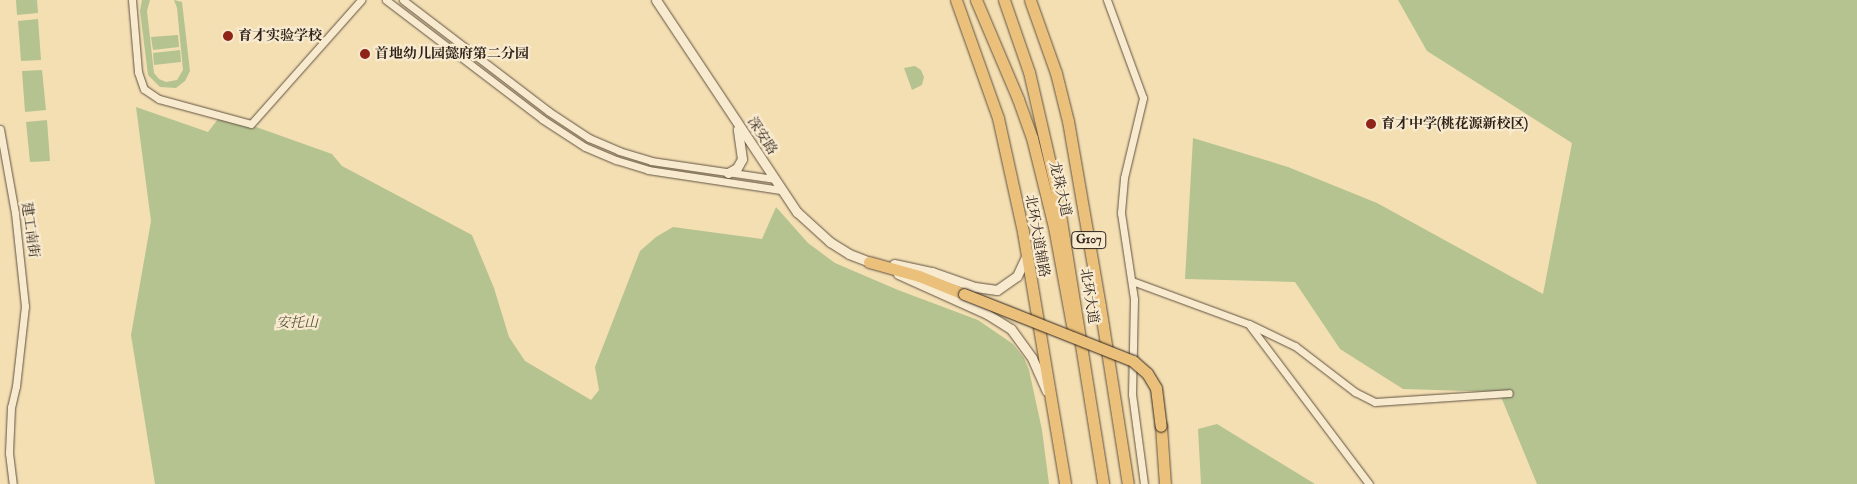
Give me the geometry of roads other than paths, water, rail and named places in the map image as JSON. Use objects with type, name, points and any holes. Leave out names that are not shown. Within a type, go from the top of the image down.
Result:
[{"type":"main road","name":"北环大道辅路","points":[[956,0],[998,118],[1026,257],[1065,484]]},
{"type":"main road","name":"龙珠大道","points":[[976,0],[1018,99],[1041,169],[1094,423]]},
{"type":"main road","name":"北环大道","points":[[1004,0],[1029,72],[1056,189],[1103,484]]},
{"type":"main road","name":"北环大道","points":[[1030,0],[1056,73],[1068,121],[1128,484]]},
{"type":"main road","points":[[868,262],[919,276],[1134,361],[1147,373],[1156,388],[1165,484]]},
{"type":"street","points":[[132,0],[138,72],[144,89],[159,99],[251,124],[361,0]]},
{"type":"street","points":[[386,0],[542,119],[585,147],[616,160],[648,170],[781,190]]},
{"type":"street","points":[[403,0],[548,112],[589,138],[619,151],[651,160],[774,179]]},
{"type":"street","name":"深安路","points":[[656,0],[797,212],[818,233],[849,254],[955,299],[1004,324],[1025,348],[1049,395]]},
{"type":"street","points":[[1106,0],[1143,98],[1122,193],[1122,230],[1132,281],[1132,394],[1144,484]]},
{"type":"street","points":[[728,173],[737,168],[742,159],[737,124]]},
{"type":"street","name":"建工南街","points":[[0,129],[18,231],[25,306],[16,386],[11,407],[9,453],[13,484]]},
{"type":"street","points":[[868,262],[920,269],[975,288],[996,290],[1005,286],[1017,276],[1026,257]]},
{"type":"street","points":[[1132,281],[1248,324],[1295,346],[1355,392],[1374,402],[1510,394]]},
{"type":"street","points":[[1248,324],[1369,484]]},
{"type":"place","name":"育才实验学校","points":[[228,36]]},
{"type":"place","name":"首地幼儿园懿府第二分园","points":[[365,54]]},
{"type":"place","name":"育才中学(桃花源新校区)","points":[[1371,124]]},
{"type":"park label","name":"安托山","points":[[297,323]]}]
